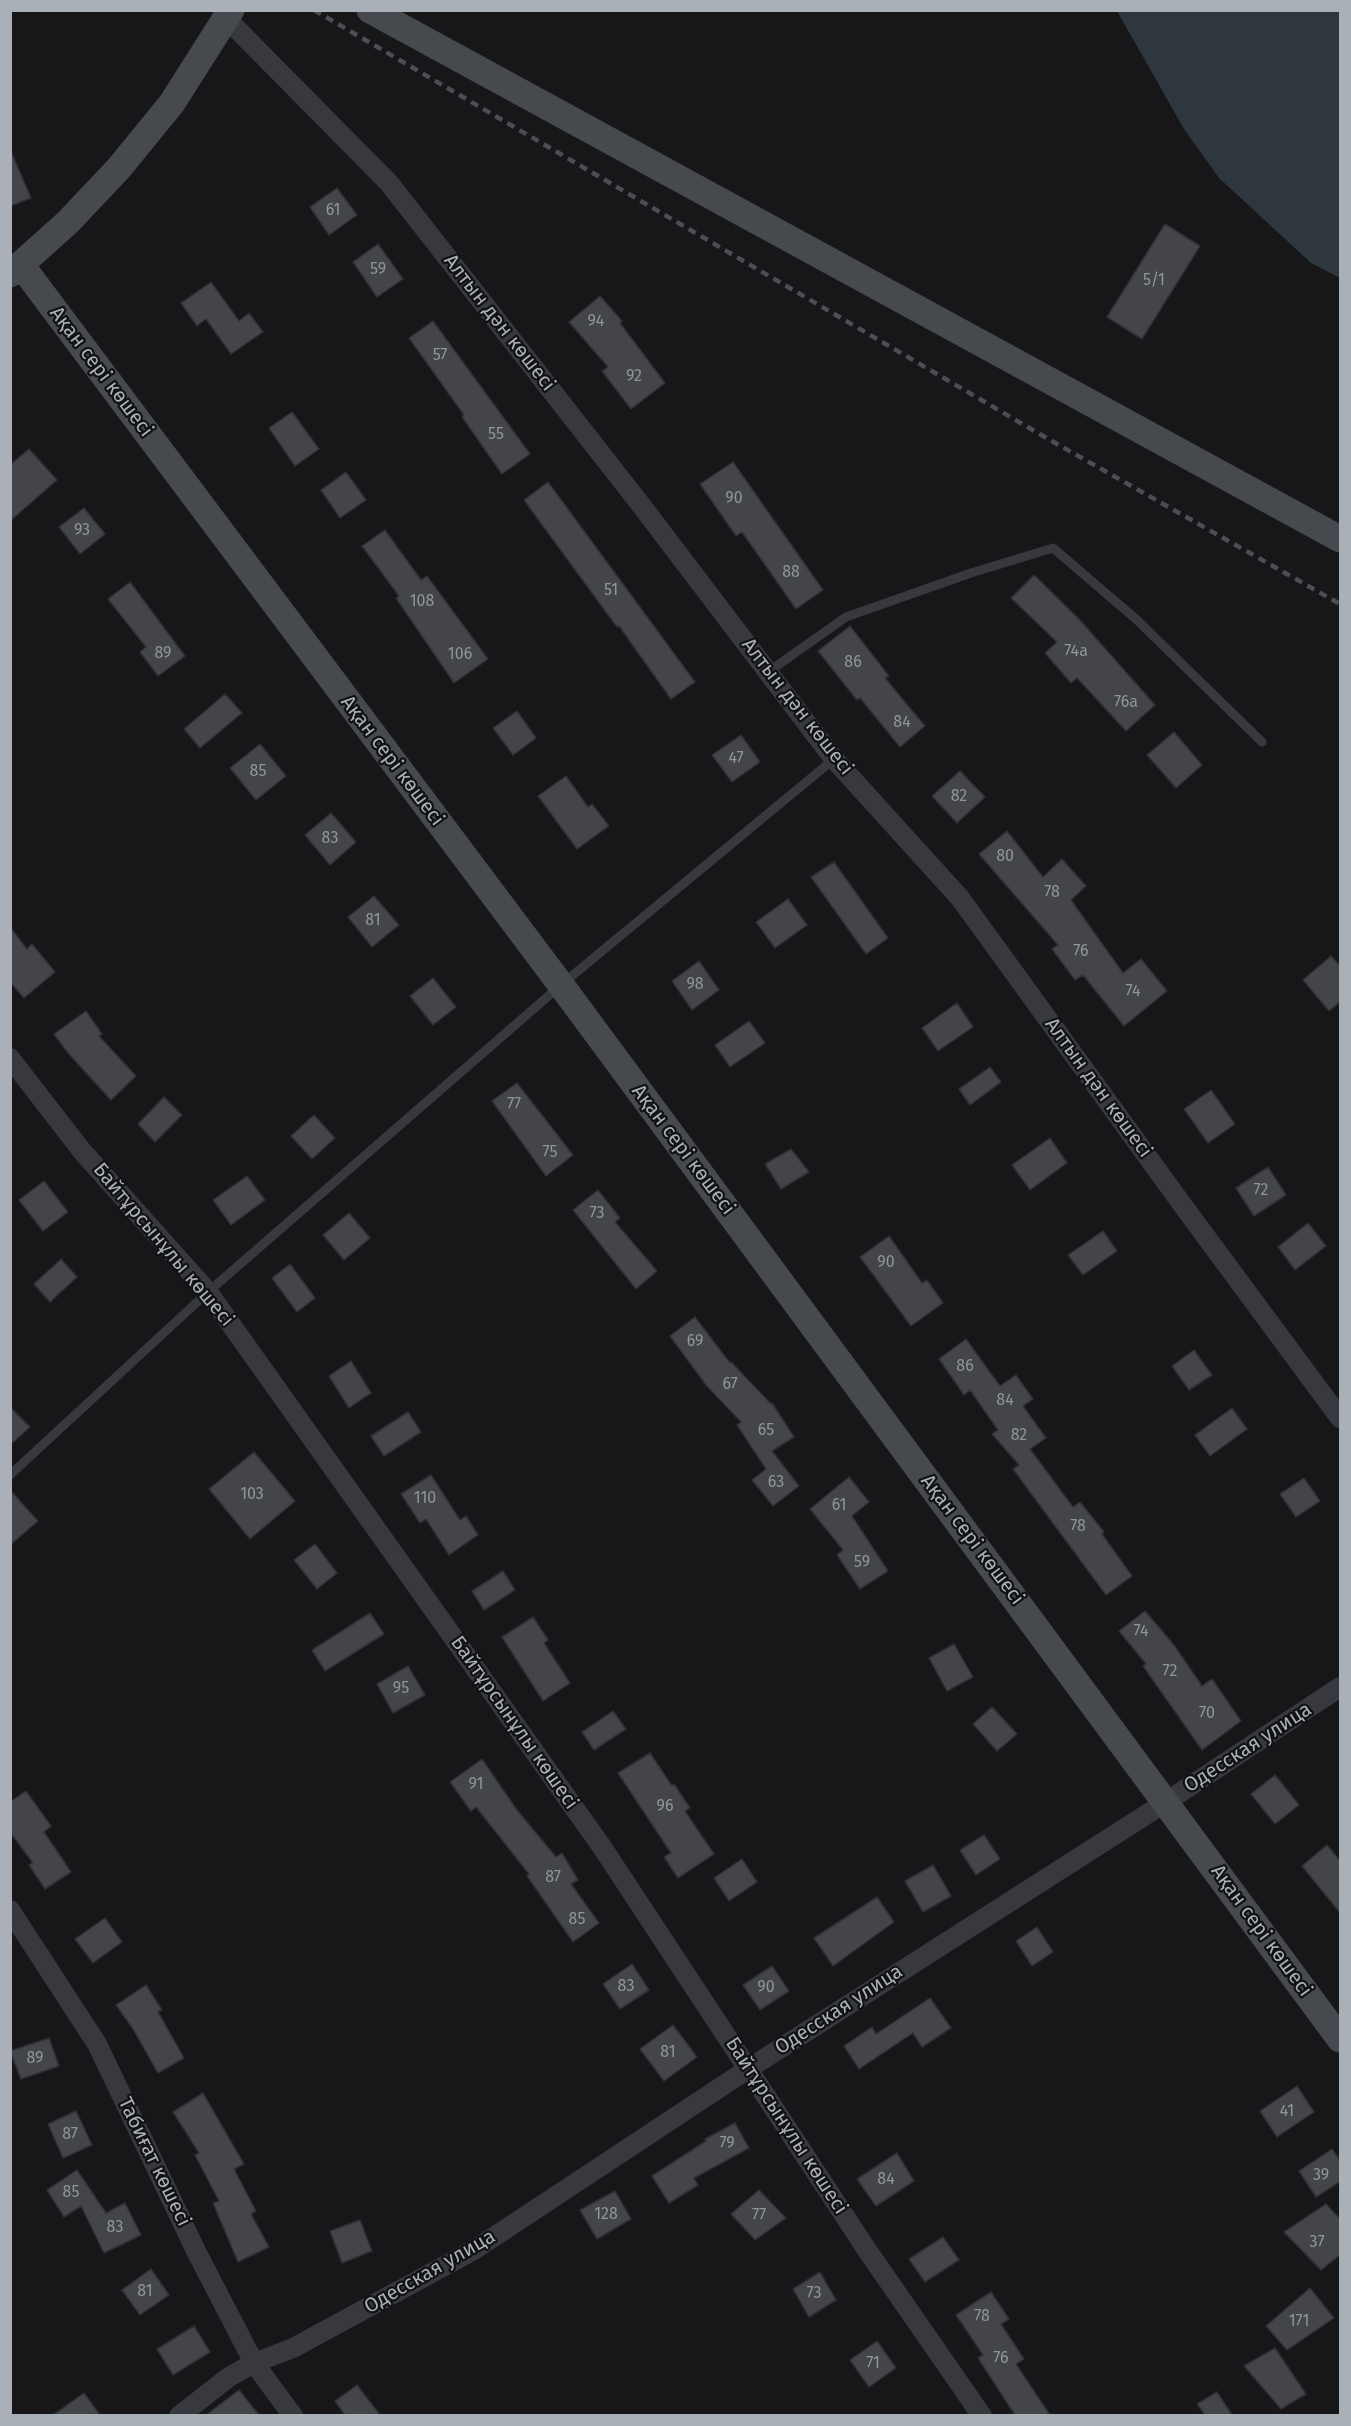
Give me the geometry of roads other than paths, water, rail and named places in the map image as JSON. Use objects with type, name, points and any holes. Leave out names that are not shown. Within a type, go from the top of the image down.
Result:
[{"type":"street","points":[[370,10],[1341,539]]},
{"type":"street","points":[[16,269],[68,222],[119,168],[172,103],[228,14]]},
{"type":"street","name":"Алтын дән көшесі","points":[[228,14],[389,183],[641,505],[834,759],[960,898],[1184,1207],[1341,1418]]},
{"type":"street","name":"Ақан сері көшесі","points":[[16,269],[561,986],[1341,2039]]},
{"type":"street","name":"Байтұрсынұлы көшесі","points":[[10,1058],[82,1150],[208,1292],[602,1846],[867,2250],[982,2415]]},
{"type":"street","name":"Одесская улица","points":[[179,2415],[229,2377],[254,2363],[293,2348],[474,2250],[748,2068],[1166,1802],[1341,1687]]},
{"type":"street","name":"Табиғат көшесі","points":[[10,1910],[97,2044],[196,2251],[254,2363],[293,2415]]},
{"type":"lane","points":[[768,672],[846,617],[971,573],[1053,548],[1137,620],[1262,742]]},
{"type":"lane","points":[[10,1475],[208,1292],[561,986],[834,759]]},
{"type":"railway","points":[[314,10],[1043,436],[1340,604]]}]
